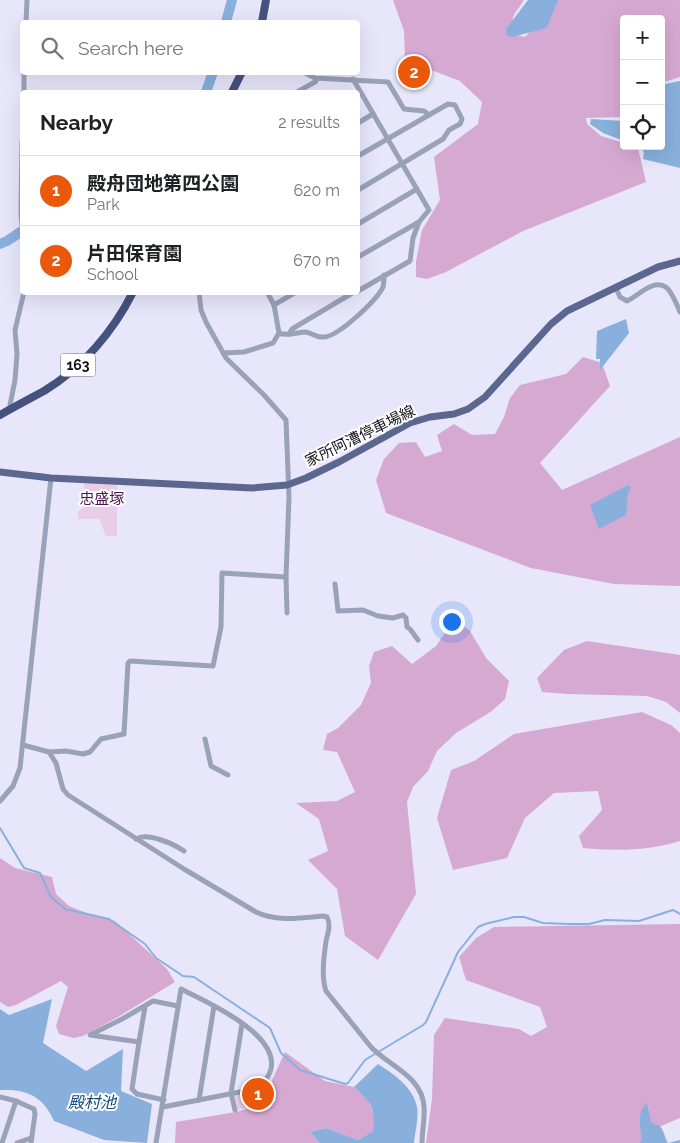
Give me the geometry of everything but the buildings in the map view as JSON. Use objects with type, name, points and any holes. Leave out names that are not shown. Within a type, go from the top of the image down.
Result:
[{"type":"highway","points":[[262,20],[266,0]]},
{"type":"highway","points":[[233,90],[240,75]]},
{"type":"highway","name":"163","points":[[0,415],[45,390],[85,358],[109,332],[131,295]]},
{"type":"main road","name":"家所阿漕停車場線","points":[[0,472],[52,478],[252,488],[287,485],[339,462],[410,423],[454,414],[474,406],[486,397],[559,317],[567,311],[658,267],[680,261]]},
{"type":"street","points":[[26,20],[27,0]]},
{"type":"street","points":[[24,75],[24,90]]},
{"type":"street","points":[[308,75],[317,79],[353,79],[388,82],[404,109],[424,111],[429,115]]},
{"type":"street","points":[[301,90],[317,79]]},
{"type":"street","points":[[353,79],[359,89]]},
{"type":"street","points":[[360,91],[429,210],[419,222],[360,256]]},
{"type":"street","points":[[360,155],[448,104],[455,105],[462,119],[460,124],[449,130],[443,139],[360,189]]},
{"type":"street","points":[[360,122],[373,114]]},
{"type":"street","points":[[360,223],[417,189]]},
{"type":"street","points":[[360,289],[410,261],[412,242],[419,222]]},
{"type":"street","points":[[279,333],[283,335],[307,332],[317,337],[325,338],[340,330],[356,317],[379,293],[384,284],[384,275]]},
{"type":"street","points":[[616,288],[620,297],[627,301],[646,288],[659,284],[663,285],[670,291],[680,312]]},
{"type":"street","points":[[11,409],[17,354],[15,330],[23,295]]},
{"type":"street","points":[[199,295],[201,310],[206,322],[224,353],[286,420],[288,498],[287,612]]},
{"type":"street","points":[[224,353],[244,352],[273,344],[279,333],[274,305],[269,295]]},
{"type":"street","points":[[274,305],[291,295]]},
{"type":"street","points":[[289,334],[292,329],[349,295]]},
{"type":"street","points":[[0,801],[10,791],[20,768],[52,478]]},
{"type":"street","points":[[23,745],[49,752],[66,751],[83,754],[88,753],[101,740],[124,734],[128,663],[130,661],[212,666],[221,627],[222,574],[286,577]]},
{"type":"street","points":[[334,584],[338,611],[363,610],[378,616],[393,618],[403,615],[406,618],[407,627],[418,640]]},
{"type":"street","points":[[205,739],[211,766],[228,775]]},
{"type":"street","points":[[49,752],[56,763],[59,779],[65,792],[136,839],[264,916],[291,918],[327,917],[329,926],[325,952],[324,983],[326,991],[378,1055],[405,1074],[418,1089],[423,1098],[424,1108],[422,1143]]},
{"type":"street","points":[[136,839],[140,836],[160,840],[184,851]]},
{"type":"street","points":[[156,1143],[181,989],[214,1006],[256,1033],[263,1041],[270,1056],[270,1070],[264,1082],[258,1086],[250,1090],[162,1107]]},
{"type":"street","points":[[139,1042],[90,1035],[153,1001],[178,1006]]},
{"type":"street","points":[[199,1100],[214,1006]]},
{"type":"street","points":[[144,1007],[132,1089],[137,1094],[164,1100]]},
{"type":"street","points":[[235,1110],[232,1093],[242,1024]]},
{"type":"street","points":[[0,1097],[16,1100],[31,1106],[35,1111],[31,1141],[17,1143]]},
{"type":"street","points":[[2,1143],[16,1100]]},
{"type":"green space","name":"忠盛塚","points":[[84,481],[117,483],[117,536],[106,536],[99,519],[78,519],[78,512],[85,506]]},
{"type":"green space","points":[[269,1080],[274,1101],[237,1110],[235,1096],[261,1088]]},
{"type":"shaded area","points":[[393,0],[524,0],[514,16],[513,24],[516,35],[525,37],[545,17],[554,0],[680,0],[680,77],[665,82],[665,15],[620,15],[620,117],[586,118],[587,124],[601,136],[620,142],[620,150],[638,150],[646,182],[523,231],[446,272],[427,279],[416,277],[416,261],[422,230],[440,200],[434,157],[478,124],[482,102],[460,81],[405,60],[404,31]]},
{"type":"shaded area","points":[[583,357],[602,363],[610,386],[540,463],[562,490],[680,437],[680,586],[614,584],[531,568],[386,513],[376,480],[384,459],[399,443],[416,442],[425,457],[442,451],[437,435],[454,424],[472,435],[495,434],[504,417],[510,398],[520,385],[566,374]]},
{"type":"shaded area","points":[[462,625],[470,631],[486,658],[509,681],[505,699],[492,711],[456,733],[437,751],[428,771],[413,787],[407,802],[416,894],[378,960],[345,936],[337,889],[308,860],[328,851],[319,819],[296,803],[337,801],[355,792],[337,752],[323,750],[327,734],[338,728],[361,705],[371,683],[369,666],[374,652],[392,646],[412,664],[436,646],[449,627]]},
{"type":"shaded area","points":[[587,641],[680,655],[680,713],[666,702],[647,696],[542,692],[537,678],[564,650]]},
{"type":"shaded area","points":[[642,712],[671,725],[680,733],[680,841],[656,847],[632,849],[607,850],[583,848],[579,836],[602,810],[598,791],[554,793],[525,818],[507,858],[453,870],[437,818],[451,770],[474,761],[514,734]]},
{"type":"shaded area","points":[[0,858],[15,868],[52,877],[56,894],[69,906],[94,916],[115,921],[167,969],[175,982],[118,1017],[83,1036],[74,1038],[59,1034],[56,1026],[68,987],[61,981],[16,1005],[8,1007],[0,1002]]},
{"type":"shaded area","points":[[680,924],[680,1118],[654,1129],[644,1143],[426,1143],[432,1099],[434,1035],[445,1018],[519,1029],[531,1036],[547,1027],[540,1007],[466,980],[459,957],[476,938],[494,927]]},
{"type":"shaded area","points":[[285,1052],[325,1081],[354,1087],[367,1099],[375,1115],[373,1131],[358,1140],[326,1128],[310,1132],[320,1143],[175,1143],[176,1122],[236,1112],[276,1101],[272,1080]]},
{"type":"water","points":[[528,0],[558,0],[547,27],[512,37],[507,36],[506,29]]},
{"type":"water","points":[[680,81],[680,168],[643,159],[644,152],[642,150],[665,150],[665,84]]},
{"type":"water","points":[[591,119],[620,121],[620,139],[603,133],[590,124]]},
{"type":"water","points":[[626,319],[629,333],[600,370],[600,359],[596,359],[597,331]]},
{"type":"water","points":[[628,485],[631,487],[628,493],[626,515],[599,529],[590,505]]},
{"type":"water","name":"殿村池","points":[[52,999],[43,1043],[86,1071],[123,1049],[121,1091],[152,1104],[147,1143],[104,1140],[54,1121],[45,1105],[33,1096],[18,1091],[0,1090],[0,1009],[9,1015]]},
{"type":"water","points":[[378,1064],[402,1082],[415,1100],[418,1116],[414,1143],[320,1143],[310,1132],[326,1128],[358,1140],[373,1131],[374,1116],[371,1106],[365,1097],[354,1087]]},
{"type":"water","points":[[647,1103],[651,1122],[661,1127],[668,1143],[639,1143],[642,1139],[640,1115]]},
{"type":"water","points":[[680,1140],[680,1143],[668,1143]]},
{"type":"waterway","points":[[227,20],[232,0]]},
{"type":"waterway","points":[[207,90],[212,75]]},
{"type":"waterway","points":[[0,244],[20,232]]},
{"type":"waterway","points":[[0,828],[24,868],[40,873],[51,897],[65,909],[109,919],[145,944],[156,958],[183,976],[194,977],[270,1028],[281,1053],[300,1070],[345,1084],[348,1083],[365,1060],[426,1022],[458,952],[478,927],[514,917],[524,917],[543,923],[589,924],[605,920],[639,921],[673,910],[680,914]]},
{"type":"place","name":"片田保育園","points":[[414,72]]},
{"type":"place","name":"殿舟団地第四公園","points":[[258,1094]]}]
